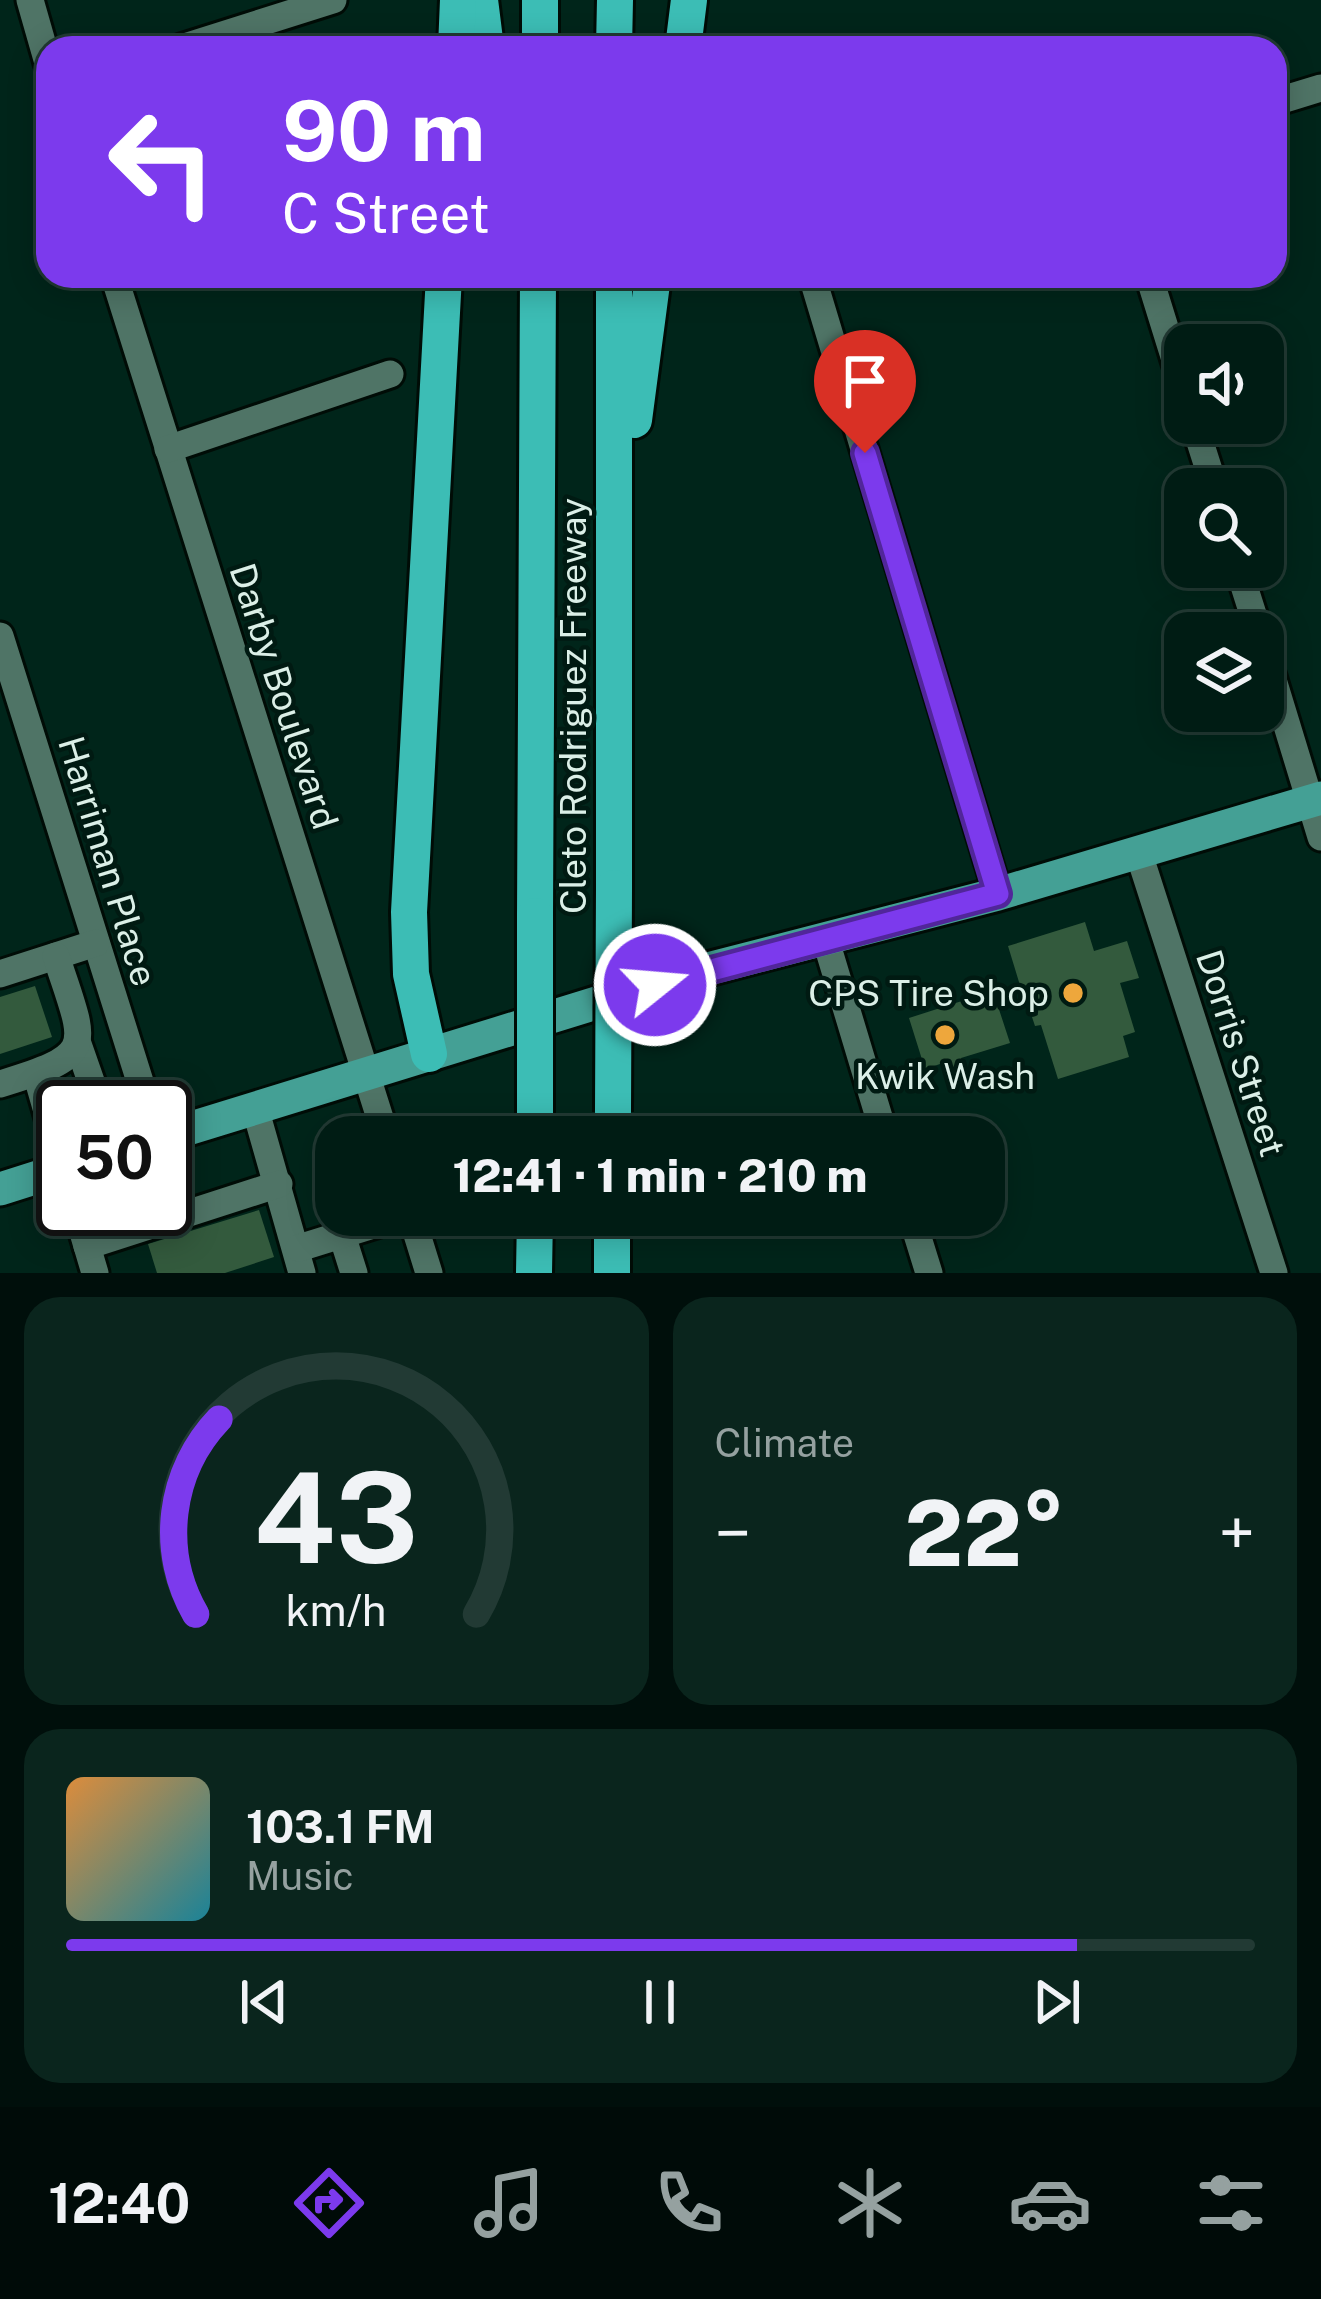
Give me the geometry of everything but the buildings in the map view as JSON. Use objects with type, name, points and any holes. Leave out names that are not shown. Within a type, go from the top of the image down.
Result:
[{"type":"highway","points":[[456,36],[458,0]]},
{"type":"highway","points":[[480,0],[484,36]]},
{"type":"highway","points":[[540,0],[540,36]]},
{"type":"highway","points":[[614,36],[615,0]]},
{"type":"highway","points":[[684,36],[689,0]]},
{"type":"highway","points":[[429,1054],[411,974],[409,912],[443,288]]},
{"type":"highway","points":[[516,288],[537,458]]},
{"type":"highway","name":"Cleto Rodriguez Freeway","points":[[535,1116],[538,288]]},
{"type":"highway","name":"Cleto Rodriguez Freeway","points":[[613,1116],[614,288]]},
{"type":"highway","points":[[616,549],[651,288]]},
{"type":"highway","points":[[534,1273],[535,1236]]},
{"type":"highway","points":[[612,1236],[612,1273]]},
{"type":"main road","points":[[192,1128],[700,971],[998,894],[1316,800]]},
{"type":"main road","points":[[0,1189],[36,1177]]},
{"type":"street","points":[[29,0],[40,36]]},
{"type":"street","points":[[219,36],[333,0]]},
{"type":"street","points":[[1287,98],[1321,88]]},
{"type":"street","name":"Darby Boulevard","points":[[118,288],[379,1116]]},
{"type":"street","points":[[816,288],[998,894]]},
{"type":"street","points":[[1153,288],[1164,324]]},
{"type":"street","points":[[168,449],[390,374]]},
{"type":"street","name":"Harriman Place","points":[[0,636],[140,1080]]},
{"type":"street","points":[[1284,708],[1316,800],[1321,837]]},
{"type":"street","name":"Dorris Street","points":[[1139,854],[1274,1273]]},
{"type":"street","points":[[826,941],[879,1116]]},
{"type":"street","points":[[0,974],[97,943]]},
{"type":"street","points":[[56,956],[91,1080]]},
{"type":"street","points":[[75,1015],[115,1002]]},
{"type":"street","points":[[0,1084],[61,1064],[79,1044]]},
{"type":"street","points":[[36,1073],[38,1080]]},
{"type":"street","points":[[255,1108],[304,1266],[341,1236]]},
{"type":"street","points":[[91,1259],[279,1184]]},
{"type":"street","points":[[342,1236],[354,1273]]},
{"type":"street","points":[[416,1236],[429,1273]]},
{"type":"street","points":[[917,1236],[929,1273]]},
{"type":"place","name":"CPS Tire Shop","points":[[1073,993]]},
{"type":"place","name":"Kwik Wash","points":[[945,1035]]},
{"type":"route","points":[[655,985],[998,894],[865,453]]}]
